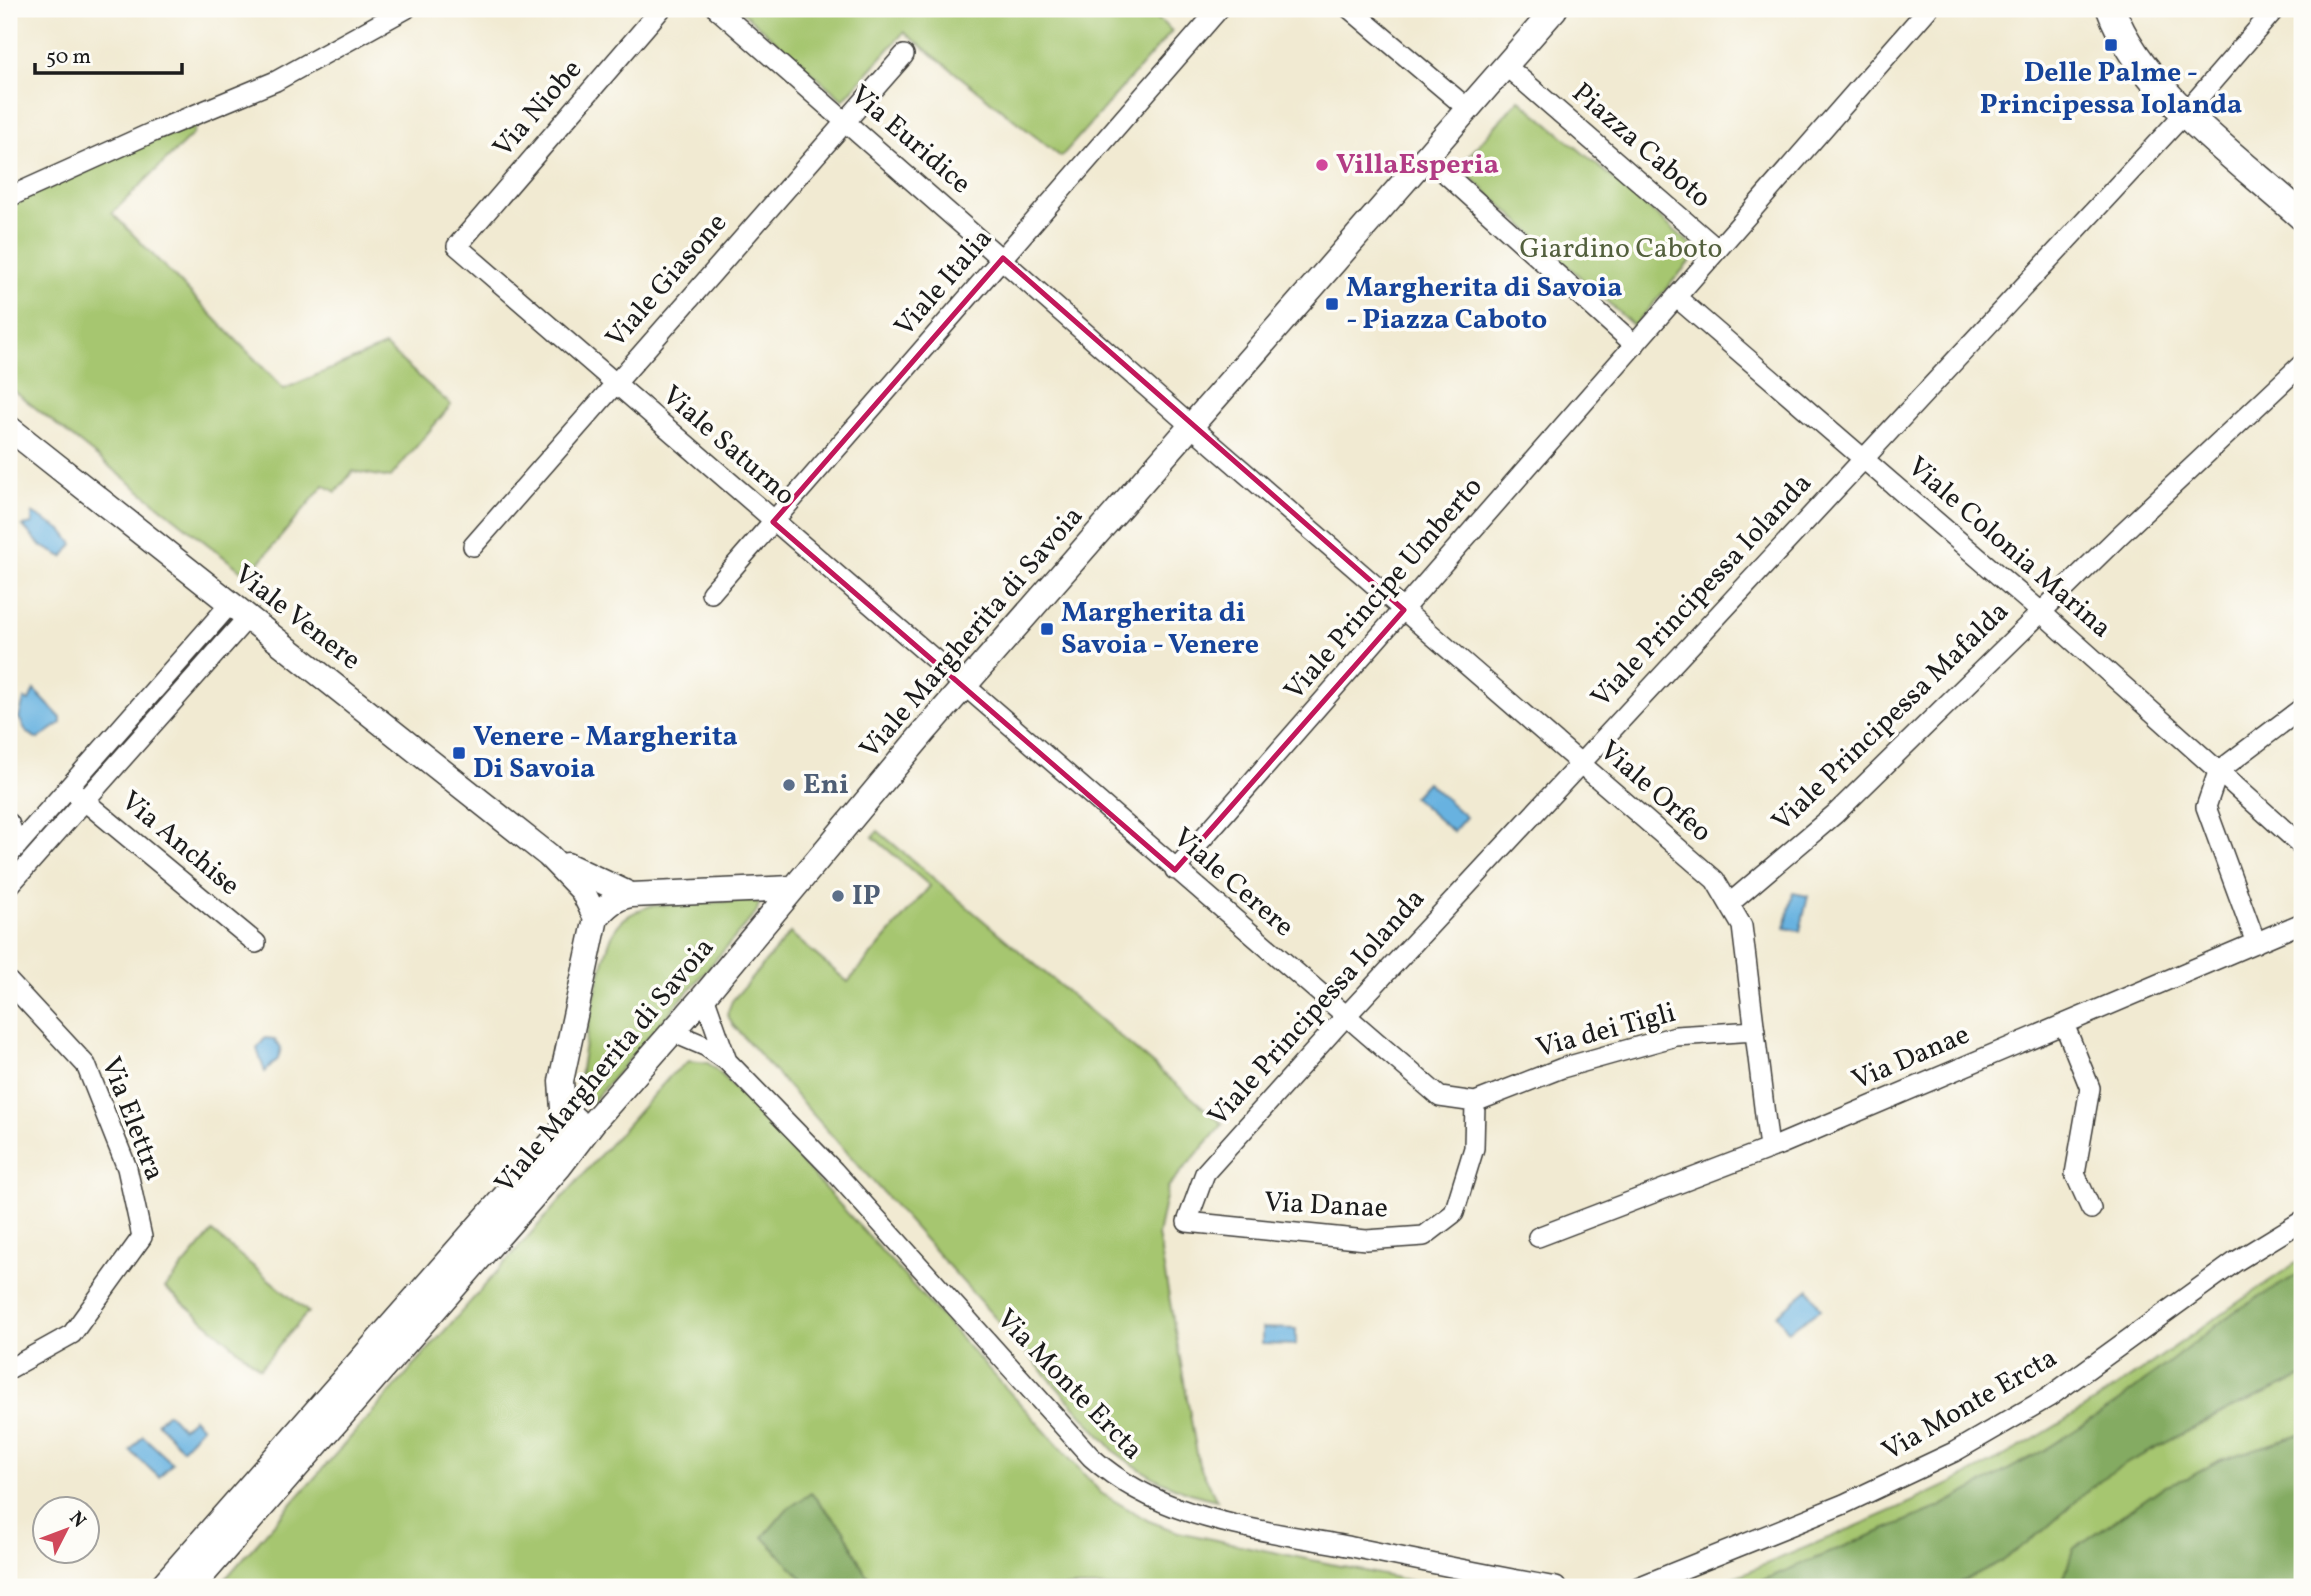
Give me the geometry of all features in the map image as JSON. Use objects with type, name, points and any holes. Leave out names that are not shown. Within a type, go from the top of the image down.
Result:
[{"type":"main road","points":[[2111,9],[2131,51],[2160,87],[2302,216]]},
{"type":"street","points":[[9,197],[153,132],[276,81],[406,9]]},
{"type":"street","name":"Via Niobe","points":[[457,246],[661,9]]},
{"type":"street","name":"Via Euridice","points":[[717,9],[1191,426]]},
{"type":"street","name":"Viale Italia","points":[[711,593],[1219,9]]},
{"type":"street","points":[[1350,9],[1468,109]]},
{"type":"street","name":"Viale Margherita di Savoia","points":[[192,1587],[560,1166],[595,1120],[704,996],[771,899],[792,888],[964,686],[1555,9]]},
{"type":"street","points":[[1717,249],[1928,9]]},
{"type":"street","name":"Viale Principessa Iolanda","points":[[1187,1222],[1205,1172],[1578,763],[2186,112],[2275,9]]},
{"type":"street","name":"Viale Giasone","points":[[473,546],[904,54]]},
{"type":"street","name":"Piazza Caboto","points":[[1506,66],[1717,249],[1635,345]]},
{"type":"street","points":[[1426,156],[1635,345]]},
{"type":"street","name":"Viale Saturno","points":[[457,246],[964,686]]},
{"type":"street","name":"Viale Colonia Marina","points":[[1676,297],[2041,612],[2302,846]]},
{"type":"street","name":"Viale Principe Umberto","points":[[1175,870],[1635,345]]},
{"type":"street","name":"Viale Principessa Mafalda","points":[[1729,904],[1835,814],[2041,612],[2302,365]]},
{"type":"street","name":"Viale Orfeo","points":[[1191,426],[1716,880],[1742,926],[1769,1148]]},
{"type":"street","name":"Viale Venere","points":[[9,428],[548,855]]},
{"type":"street","points":[[13,850],[69,787],[239,610]]},
{"type":"street","points":[[9,886],[84,801],[239,610]]},
{"type":"street","name":"Viale Cerere","points":[[964,686],[1440,1097],[1475,1102]]},
{"type":"street","points":[[2256,943],[2206,807],[2220,772],[2302,708]]},
{"type":"street","name":"Via Anchise","points":[[69,787],[256,943]]},
{"type":"street","points":[[9,823],[13,850]]},
{"type":"street","points":[[548,855],[631,895]]},
{"type":"street","points":[[548,855],[582,890],[596,918]]},
{"type":"street","points":[[595,1120],[580,1123],[566,1115],[561,1104],[561,1081],[596,918],[617,899],[631,895],[771,899]]},
{"type":"street","name":"Via Danae","points":[[1538,1237],[1769,1148],[2302,923]]},
{"type":"street","name":"Via Elettra","points":[[9,982],[86,1065],[127,1168],[142,1237],[72,1334],[9,1369]]},
{"type":"street","points":[[704,996],[727,1061]]},
{"type":"street","points":[[2064,1024],[2090,1088],[2075,1174],[2091,1209]]},
{"type":"street","name":"Via dei Tigli","points":[[1475,1102],[1562,1068],[1676,1036],[1755,1031]]},
{"type":"street","points":[[672,1032],[705,1046],[727,1061]]},
{"type":"street","name":"Via Monte Ercta","points":[[727,1061],[834,1171],[1091,1457],[1120,1481],[1161,1504],[1200,1517],[1556,1587]]},
{"type":"street","name":"Via Danae","points":[[1187,1222],[1366,1240],[1424,1236],[1454,1213],[1474,1148],[1475,1102]]},
{"type":"street","name":"Viale Margherita di Savoia","points":[[161,1587],[556,1138],[566,1124],[566,1115]]},
{"type":"street","name":"Via Monte Ercta","points":[[1638,1587],[1844,1504],[1975,1440],[2049,1397],[2235,1262],[2302,1221]]},
{"type":"highlighted area","points":[[1003,258],[1404,610],[1175,870],[773,522]]},
{"type":"green space","points":[[739,9],[1147,9],[1172,31],[1061,157],[904,32],[843,100]]},
{"type":"green space","name":"Giardino Caboto","points":[[1519,99],[1699,251],[1634,326],[1459,167]]},
{"type":"green space","points":[[190,123],[196,124],[193,134],[112,213],[284,389],[385,346],[451,405],[390,478],[353,471],[336,492],[324,485],[248,576],[9,387],[9,205]]},
{"type":"green space","points":[[878,831],[1223,1124],[1168,1187],[1158,1235],[1199,1465],[1217,1500],[1163,1482],[1115,1452],[733,1025],[727,1014],[732,1001],[790,933],[848,982],[930,886],[873,837]]},
{"type":"green space","points":[[755,900],[759,904],[756,913],[593,1101],[589,1104],[580,1100],[582,1067],[591,1015],[603,962],[618,925],[630,915],[650,906]]},
{"type":"green space","points":[[689,1061],[708,1063],[724,1077],[1101,1493],[1149,1521],[1178,1532],[1440,1587],[218,1587],[671,1075]]},
{"type":"green space","points":[[212,1232],[308,1312],[260,1368],[165,1288]]},
{"type":"green space","points":[[2302,1259],[2302,1587],[1711,1587],[1875,1518],[1995,1461],[2103,1396]]},
{"type":"green space","points":[[2302,1272],[2302,1377],[2230,1409],[2131,1461],[2100,1480],[2043,1531],[2000,1562],[1951,1587],[1746,1587],[1937,1508],[2043,1451],[2114,1405],[2234,1312]]},
{"type":"green space","points":[[2302,1434],[2302,1587],[2054,1587],[2063,1581],[2073,1549],[2166,1485],[2188,1478],[2220,1460]]},
{"type":"green space","points":[[811,1493],[844,1530],[865,1573],[879,1587],[810,1587],[763,1537],[786,1510]]},
{"type":"water","points":[[32,513],[63,531],[73,544],[63,557],[41,546],[23,526],[32,524]]},
{"type":"water","points":[[34,690],[61,718],[61,723],[38,739],[27,733],[19,718],[24,699],[29,701]]},
{"type":"water","points":[[1427,782],[1466,817],[1453,832],[1413,797]]},
{"type":"water","points":[[1793,893],[1808,896],[1800,931],[1785,928]]},
{"type":"water","points":[[265,1038],[274,1039],[281,1048],[278,1059],[265,1072],[257,1049]]},
{"type":"water","points":[[1809,1289],[1821,1309],[1788,1331],[1777,1315]]},
{"type":"water","points":[[1262,1328],[1296,1329],[1296,1345],[1262,1344]]},
{"type":"water","points":[[168,1413],[182,1428],[193,1418],[202,1427],[182,1449],[157,1422]]},
{"type":"water","points":[[143,1436],[172,1463],[159,1477],[130,1451]]},
{"type":"place","name":"Delle Palme - Principessa Iolanda","points":[[2111,45]]},
{"type":"place","name":"VillaEsperia","points":[[1322,165]]},
{"type":"place","name":"Margherita di Savoia - Piazza Caboto","points":[[1332,304]]},
{"type":"place","name":"Margherita di Savoia - Venere","points":[[1047,629]]},
{"type":"place","name":"Venere - Margherita Di Savoia","points":[[459,753]]},
{"type":"place","name":"Eni","points":[[789,785]]},
{"type":"place","name":"IP","points":[[838,896]]}]
